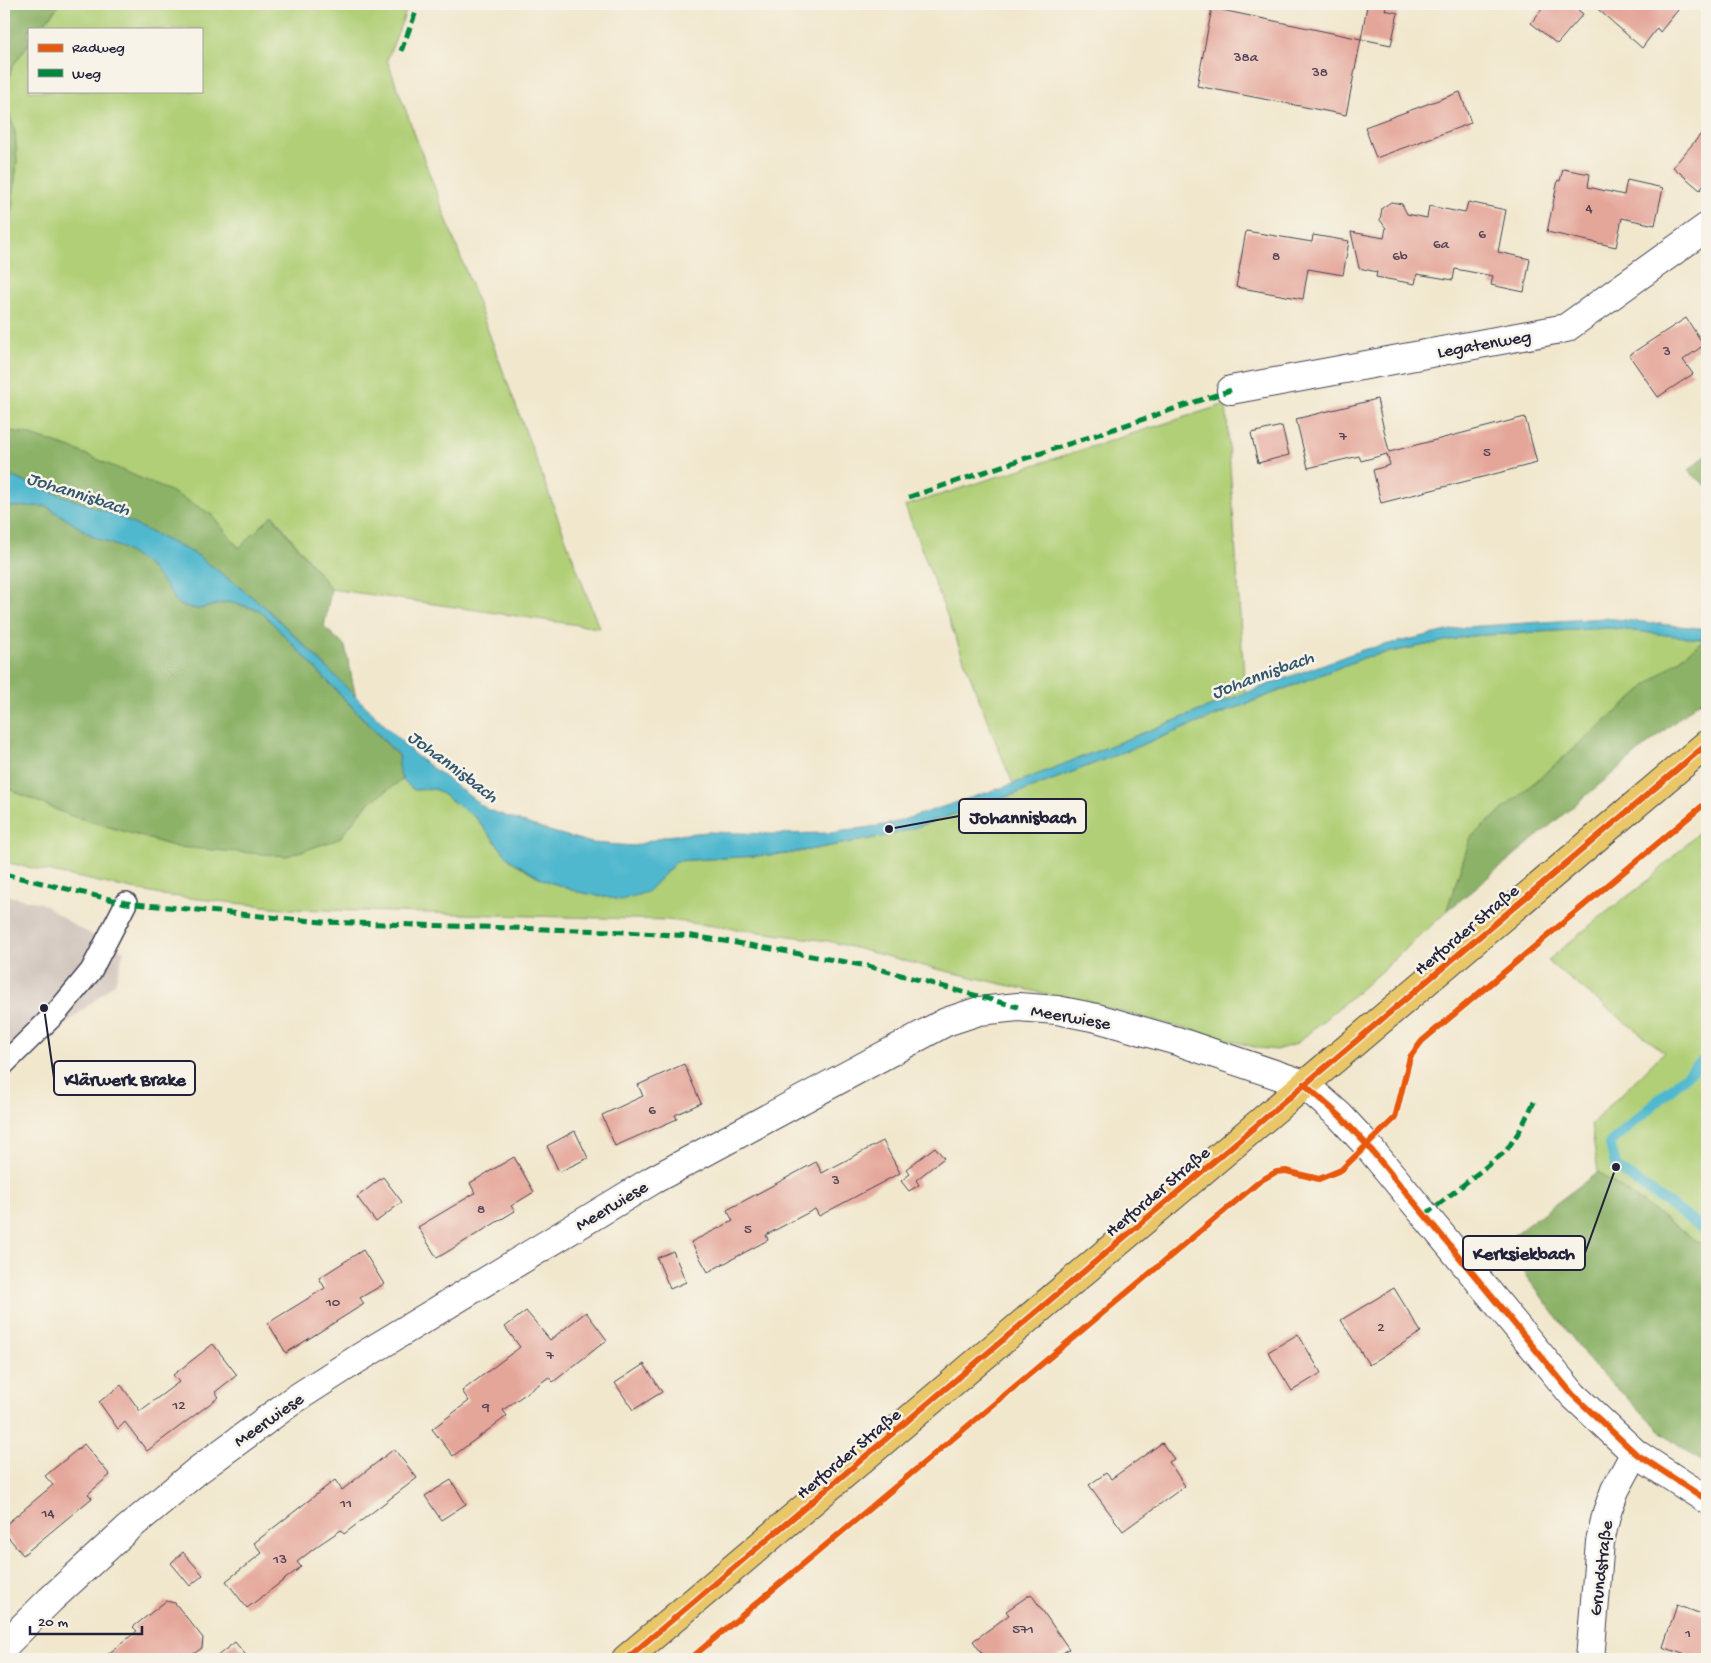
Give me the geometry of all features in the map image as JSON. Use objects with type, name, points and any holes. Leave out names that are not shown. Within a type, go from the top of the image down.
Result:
[{"type":"main road","name":"Herforder Straße","points":[[626,1659],[1707,744]]},
{"type":"street","name":"Legatenweg","points":[[1231,390],[1566,328],[1707,228]]},
{"type":"street","name":"Meerwiese","points":[[4,1646],[50,1600],[140,1518],[196,1471],[292,1401],[359,1358],[653,1180],[946,1022],[979,1011],[1018,1007],[1057,1010],[1097,1018],[1176,1041],[1304,1084]]},
{"type":"street","points":[[1304,1084],[1340,1116],[1367,1145],[1573,1395],[1635,1453],[1707,1500]]},
{"type":"street","name":"Grundstraße","points":[[1590,1659],[1600,1542],[1607,1512],[1615,1490],[1635,1453]]},
{"type":"lane","points":[[4,1064],[58,1011],[91,971],[126,903]]},
{"type":"shaded area","points":[[4,895],[41,903],[77,927],[124,951],[115,983],[4,1076]]},
{"type":"green space","points":[[4,4],[60,4],[41,28],[28,28],[28,44],[12,67],[7,85],[6,106],[15,131],[17,162],[4,276]]},
{"type":"green space","points":[[60,4],[409,4],[387,60],[599,628],[331,589],[273,515],[239,548],[211,514],[28,434],[4,430],[4,276],[17,162],[15,131],[6,106],[7,85],[12,67],[28,44],[28,92],[202,92],[202,28],[41,28]]},
{"type":"green space","points":[[1226,404],[1245,693],[1013,784],[905,506]]},
{"type":"green space","points":[[4,430],[28,434],[71,448],[172,492],[211,514],[239,548],[272,515],[331,589],[324,627],[345,646],[356,698],[264,606],[197,555],[115,515],[4,474]]},
{"type":"green space","points":[[1707,454],[1707,486],[1688,471]]},
{"type":"green space","points":[[46,506],[94,537],[122,548],[148,565],[180,605],[198,609],[228,602],[260,610],[400,758],[398,765],[402,780],[368,803],[339,839],[287,856],[177,847],[69,815],[4,787],[4,507]]},
{"type":"green space","points":[[1609,628],[1706,639],[1658,676],[1471,837],[1446,912],[1379,973],[1296,1044],[1276,1050],[1258,1048],[1107,1008],[928,967],[828,941],[668,920],[291,909],[161,895],[4,862],[4,787],[69,815],[177,847],[339,839],[368,803],[402,780],[414,790],[435,789],[475,817],[510,860],[544,880],[578,892],[647,892],[677,861],[786,854],[892,835],[1024,791],[1366,657],[1470,636]]},
{"type":"green space","points":[[1706,639],[1707,695],[1446,912],[1471,837],[1658,676]]},
{"type":"green space","points":[[1707,824],[1707,1248],[1598,1172],[1591,1124],[1664,1052],[1547,961],[1649,880]]},
{"type":"green space","points":[[1598,1172],[1707,1248],[1707,1466],[1663,1433],[1592,1364],[1502,1244]]},
{"type":"water","points":[[4,474],[115,515],[197,555],[264,606],[415,755],[488,810],[549,831],[592,843],[634,846],[666,836],[708,832],[831,833],[890,824],[1013,784],[1245,693],[1362,650],[1465,627],[1605,618],[1707,629],[1707,640],[1609,628],[1470,636],[1366,657],[1024,791],[892,835],[786,854],[677,861],[647,892],[621,900],[578,892],[544,880],[510,860],[475,817],[435,789],[414,790],[406,783],[399,772],[400,757],[260,610],[228,602],[198,609],[179,605],[148,565],[122,548],[94,537],[46,506],[4,507]]},
{"type":"building","points":[[1361,4],[1387,4],[1385,10],[1398,13],[1391,45],[1361,39],[1367,6]]},
{"type":"building","points":[[1546,4],[1571,4],[1583,14],[1557,44],[1531,23]]},
{"type":"building","points":[[1592,4],[1671,4],[1678,10],[1660,32],[1657,28],[1642,48]]},
{"type":"building","points":[[1212,8],[1361,39],[1346,115],[1197,86]]},
{"type":"building","points":[[1460,92],[1471,123],[1376,158],[1365,127]]},
{"type":"building","points":[[1707,127],[1707,181],[1700,190],[1673,167]]},
{"type":"building","points":[[1563,169],[1590,174],[1588,187],[1624,195],[1627,180],[1663,188],[1655,225],[1622,218],[1616,247],[1547,232],[1558,180],[1560,181]]},
{"type":"building","points":[[1391,202],[1402,204],[1407,214],[1427,218],[1429,206],[1465,213],[1468,202],[1506,210],[1498,252],[1530,259],[1524,292],[1491,285],[1493,276],[1455,269],[1453,280],[1417,274],[1415,284],[1376,277],[1377,272],[1359,268],[1351,232],[1384,238],[1386,228],[1380,220],[1382,208]]},
{"type":"building","points":[[1246,231],[1312,242],[1313,235],[1349,241],[1343,275],[1308,269],[1303,299],[1236,287]]},
{"type":"building","points":[[1686,318],[1704,345],[1683,360],[1693,374],[1658,397],[1629,355]]},
{"type":"building","points":[[1377,399],[1389,452],[1525,417],[1537,463],[1381,503],[1373,470],[1390,465],[1387,454],[1361,461],[1359,456],[1308,468],[1296,419]]},
{"type":"building","points":[[1282,426],[1289,455],[1258,463],[1251,433]]},
{"type":"building","points":[[684,1064],[701,1103],[675,1115],[677,1119],[615,1146],[602,1115],[643,1096],[638,1085]]},
{"type":"building","points":[[575,1131],[588,1158],[559,1172],[547,1146]]},
{"type":"building","points":[[883,1141],[900,1173],[819,1216],[815,1209],[766,1235],[768,1240],[708,1272],[691,1242],[733,1221],[727,1210],[816,1162],[822,1173]]},
{"type":"building","points":[[935,1147],[944,1158],[916,1180],[919,1185],[909,1191],[901,1181],[910,1174],[906,1169]]},
{"type":"building","points":[[514,1157],[534,1192],[511,1206],[515,1211],[437,1258],[418,1227],[475,1193],[470,1183]]},
{"type":"building","points":[[383,1177],[402,1202],[376,1222],[357,1197]]},
{"type":"building","points":[[363,1250],[384,1284],[360,1298],[364,1304],[286,1353],[268,1323],[325,1288],[319,1278]]},
{"type":"building","points":[[673,1251],[686,1282],[670,1289],[657,1258]]},
{"type":"building","points":[[1394,1288],[1421,1332],[1369,1365],[1341,1320]]},
{"type":"building","points":[[526,1311],[550,1340],[586,1312],[607,1340],[553,1382],[549,1377],[503,1410],[507,1416],[453,1456],[432,1429],[469,1401],[462,1391],[520,1347],[505,1327]]},
{"type":"building","points":[[1298,1334],[1321,1373],[1292,1391],[1268,1352]]},
{"type":"building","points":[[213,1344],[237,1375],[215,1392],[219,1397],[147,1451],[125,1422],[118,1429],[99,1402],[121,1385],[140,1411],[179,1382],[173,1375]]},
{"type":"building","points":[[644,1364],[662,1392],[633,1410],[615,1383]]},
{"type":"building","points":[[1162,1443],[1174,1459],[1169,1462],[1185,1486],[1123,1531],[1089,1485],[1106,1473],[1111,1479]]},
{"type":"building","points":[[84,1444],[110,1475],[88,1494],[92,1498],[23,1555],[4,1532],[4,1526],[53,1485],[45,1476]]},
{"type":"building","points":[[394,1449],[417,1478],[344,1534],[341,1530],[320,1544],[297,1562],[301,1567],[247,1608],[226,1581],[262,1553],[254,1543],[335,1480],[342,1490]]},
{"type":"building","points":[[451,1480],[466,1504],[441,1520],[425,1496]]},
{"type":"building","points":[[183,1552],[203,1575],[190,1586],[171,1563]]},
{"type":"building","points":[[1031,1594],[1069,1649],[1053,1659],[986,1659],[973,1641],[1009,1615],[1006,1611]]},
{"type":"building","points":[[166,1601],[175,1603],[203,1638],[202,1648],[186,1659],[102,1659],[137,1631],[133,1627]]},
{"type":"building","points":[[1677,1605],[1707,1616],[1707,1659],[1697,1659],[1663,1647]]},
{"type":"building","points":[[235,1642],[249,1659],[214,1659],[221,1653]]},
{"type":"waterway","points":[[1707,1057],[1610,1143],[1616,1167],[1707,1231]]},
{"type":"marked path","points":[[401,51],[419,4]]},
{"type":"marked path","points":[[909,497],[1231,390]]},
{"type":"marked path","points":[[4,874],[126,903],[322,922],[608,931],[692,936],[868,966],[1018,1007]]},
{"type":"marked path","points":[[1425,1215],[1506,1151],[1520,1130],[1536,1098]]},
{"type":"cycle path","points":[[626,1659],[1707,744]]},
{"type":"cycle path","points":[[690,1659],[1260,1181],[1276,1172],[1286,1171],[1319,1179],[1341,1170],[1395,1118],[1410,1057],[1422,1041],[1707,802]]},
{"type":"cycle path","points":[[1304,1084],[1340,1116],[1367,1145],[1573,1395],[1635,1453],[1707,1500]]},
{"type":"place","name":"Johannisbach","points":[[889,829]]},
{"type":"place","name":"Klärwerk Brake","points":[[44,1008]]},
{"type":"place","name":"Kerksiekbach","points":[[1616,1167]]}]
